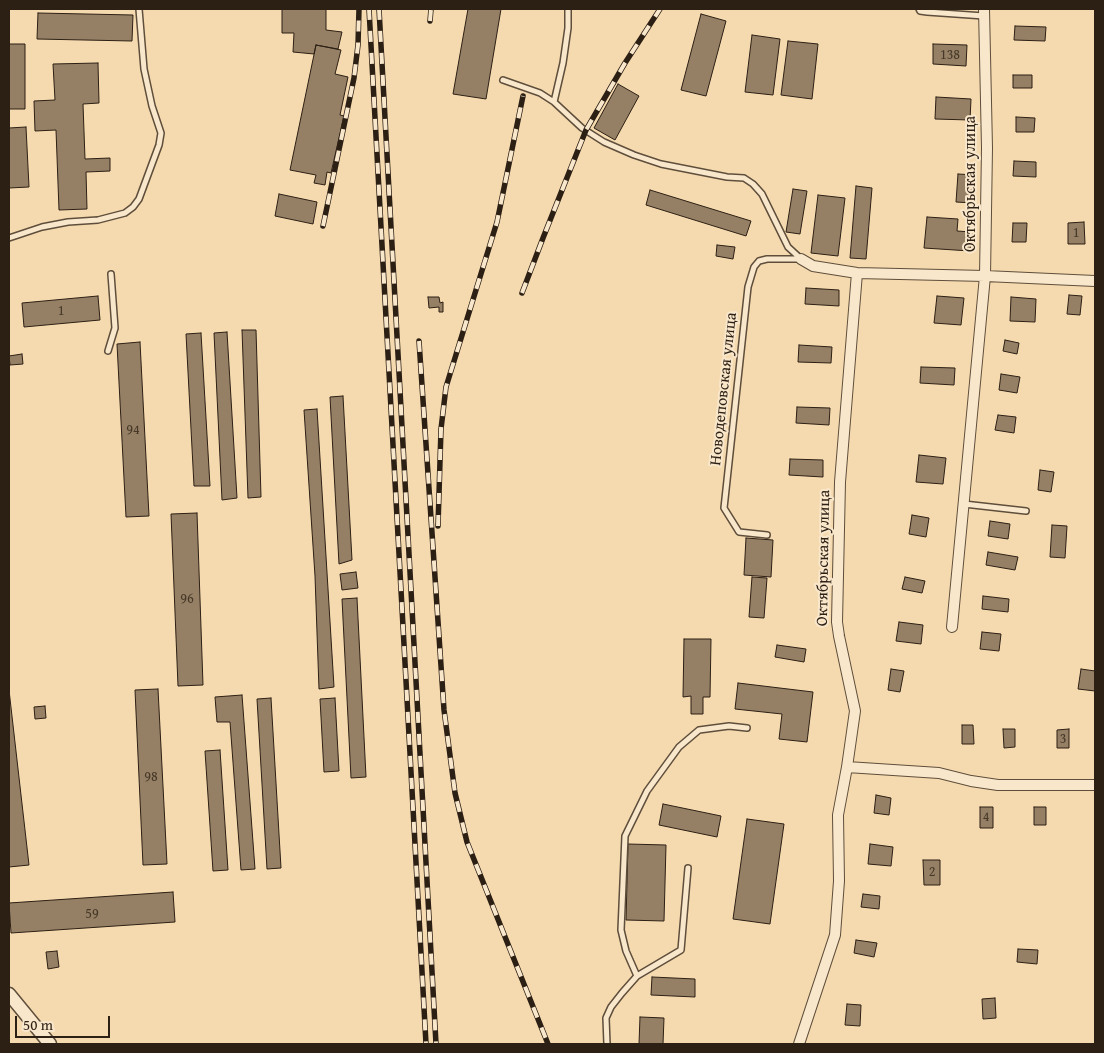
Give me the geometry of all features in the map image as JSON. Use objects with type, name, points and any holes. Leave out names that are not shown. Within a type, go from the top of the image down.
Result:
[{"type":"street","name":"Октябрьская улица","points":[[952,627],[985,276],[987,148],[984,12]]},
{"type":"street","points":[[801,259],[818,267],[857,273],[1095,281]]},
{"type":"street","name":"Октябрьская улица","points":[[799,1044],[834,935],[839,881],[838,815],[856,711],[837,622],[840,492],[857,273]]},
{"type":"street","points":[[847,767],[939,773],[998,785],[1095,785]]},
{"type":"street","points":[[9,994],[50,1044]]},
{"type":"lane","points":[[9,238],[42,227],[68,222],[98,220],[126,213],[134,207],[139,199],[159,145],[161,133],[152,106],[144,69],[139,9]]},
{"type":"lane","points":[[554,102],[563,63],[568,28],[568,9]]},
{"type":"lane","points":[[919,9],[920,11],[927,12],[984,12]]},
{"type":"lane","points":[[503,80],[540,93],[554,102],[582,128],[604,142],[634,155],[661,164],[727,178],[744,178],[762,194],[788,247],[801,259]]},
{"type":"lane","name":"Новодеповская улица","points":[[767,535],[739,532],[724,508],[748,287],[750,274],[759,262],[767,259],[801,259]]},
{"type":"lane","points":[[108,351],[116,328],[110,274]]},
{"type":"lane","points":[[963,504],[1026,511]]},
{"type":"lane","points":[[637,976],[626,952],[621,930],[625,836],[647,791],[679,747],[699,730],[729,726],[747,728]]},
{"type":"lane","points":[[607,1044],[606,1018],[611,1007],[637,976],[681,950],[688,868]]},
{"type":"building","points":[[282,9],[326,9],[326,30],[342,32],[338,49],[316,45],[314,54],[293,52],[294,33],[282,33]]},
{"type":"building","points":[[468,9],[501,9],[486,99],[453,94]]},
{"type":"building","points":[[38,13],[133,15],[132,41],[37,39]]},
{"type":"building","points":[[701,14],[726,21],[706,96],[681,90]]},
{"type":"building","points":[[1015,26],[1046,27],[1045,41],[1014,40]]},
{"type":"building","points":[[752,35],[780,39],[773,95],[745,92]]},
{"type":"building","points":[[788,41],[818,44],[812,99],[781,95]]},
{"type":"building","points":[[9,44],[25,44],[25,109],[9,109]]},
{"type":"building","points":[[933,44],[967,45],[966,66],[933,64]]},
{"type":"building","points":[[316,45],[341,50],[335,74],[348,77],[340,115],[344,116],[331,173],[327,172],[325,185],[314,183],[316,175],[290,170]]},
{"type":"building","points":[[98,63],[99,103],[83,104],[85,159],[110,158],[110,171],[86,172],[87,209],[59,210],[56,130],[35,131],[34,101],[55,100],[53,64]]},
{"type":"building","points":[[1013,75],[1032,75],[1032,88],[1013,88]]},
{"type":"building","points":[[618,84],[639,96],[615,140],[594,128]]},
{"type":"building","points":[[936,97],[971,99],[970,120],[935,119]]},
{"type":"building","points":[[1016,117],[1035,118],[1034,132],[1016,132]]},
{"type":"building","points":[[26,127],[29,187],[9,188],[9,128]]},
{"type":"building","points":[[1014,161],[1036,162],[1036,177],[1013,176]]},
{"type":"building","points":[[958,174],[975,175],[973,203],[956,202]]},
{"type":"building","points":[[856,186],[872,188],[866,259],[850,258]]},
{"type":"building","points":[[793,189],[807,191],[800,234],[786,232]]},
{"type":"building","points":[[650,190],[751,221],[746,236],[646,205]]},
{"type":"building","points":[[279,194],[317,202],[313,224],[275,216]]},
{"type":"building","points":[[818,195],[845,198],[838,256],[811,253]]},
{"type":"building","points":[[927,217],[958,219],[957,231],[972,232],[970,251],[924,248]]},
{"type":"building","points":[[1084,222],[1085,244],[1068,244],[1068,223]]},
{"type":"building","points":[[1013,223],[1027,223],[1026,242],[1012,242]]},
{"type":"building","points":[[717,245],[735,247],[733,259],[716,256]]},
{"type":"building","points":[[806,288],[839,290],[839,306],[805,304]]},
{"type":"building","points":[[1069,295],[1082,296],[1080,315],[1067,314]]},
{"type":"building","points":[[98,296],[100,320],[24,327],[22,303]]},
{"type":"building","points":[[937,296],[964,298],[961,325],[934,323]]},
{"type":"building","points":[[428,297],[439,297],[440,303],[443,302],[443,312],[439,312],[439,307],[429,308]]},
{"type":"building","points":[[1011,297],[1036,299],[1035,322],[1010,321]]},
{"type":"building","points":[[242,330],[256,330],[261,497],[248,498]]},
{"type":"building","points":[[227,332],[237,498],[222,500],[214,333]]},
{"type":"building","points":[[201,333],[210,486],[194,486],[186,334]]},
{"type":"building","points":[[1005,340],[1019,343],[1017,354],[1003,351]]},
{"type":"building","points":[[140,342],[149,516],[126,517],[117,344]]},
{"type":"building","points":[[799,345],[832,347],[831,363],[798,362]]},
{"type":"building","points":[[22,354],[23,364],[10,365],[9,356]]},
{"type":"building","points":[[921,367],[955,368],[954,385],[920,383]]},
{"type":"building","points":[[1001,374],[1020,377],[1017,393],[999,390]]},
{"type":"building","points":[[343,396],[352,560],[339,564],[330,397]]},
{"type":"building","points":[[797,407],[830,408],[829,425],[796,423]]},
{"type":"building","points":[[317,409],[334,687],[319,689],[315,576],[304,410]]},
{"type":"building","points":[[998,415],[1016,417],[1014,433],[995,430]]},
{"type":"building","points":[[919,455],[946,458],[943,484],[916,482]]},
{"type":"building","points":[[790,459],[823,460],[823,477],[789,475]]},
{"type":"building","points":[[1040,470],[1054,472],[1051,492],[1038,490]]},
{"type":"building","points":[[197,513],[203,685],[178,686],[171,514]]},
{"type":"building","points":[[912,515],[929,518],[926,537],[909,534]]},
{"type":"building","points":[[990,521],[1010,524],[1008,539],[988,536]]},
{"type":"building","points":[[1052,525],[1067,526],[1065,558],[1050,557]]},
{"type":"building","points":[[746,538],[773,540],[771,577],[744,575]]},
{"type":"building","points":[[988,552],[1018,557],[1015,570],[986,565]]},
{"type":"building","points":[[356,572],[358,588],[342,590],[340,574]]},
{"type":"building","points":[[752,577],[767,578],[764,618],[749,617]]},
{"type":"building","points":[[905,577],[925,581],[922,593],[902,589]]},
{"type":"building","points":[[983,596],[1009,599],[1008,612],[982,609]]},
{"type":"building","points":[[357,598],[366,777],[351,778],[342,599]]},
{"type":"building","points":[[899,622],[923,625],[921,644],[896,641]]},
{"type":"building","points":[[982,632],[1001,634],[999,651],[980,649]]},
{"type":"building","points":[[684,639],[711,639],[710,697],[703,697],[703,714],[691,714],[691,696],[683,697]]},
{"type":"building","points":[[777,645],[806,649],[804,662],[775,657]]},
{"type":"building","points":[[891,669],[904,671],[900,692],[888,690]]},
{"type":"building","points":[[1081,669],[1095,671],[1095,691],[1078,689]]},
{"type":"building","points":[[738,683],[813,692],[807,742],[779,739],[782,714],[735,709]]},
{"type":"building","points":[[158,689],[167,864],[143,865],[135,690]]},
{"type":"building","points":[[9,690],[29,865],[9,867]]},
{"type":"building","points":[[242,695],[255,869],[241,870],[230,722],[217,722],[215,697]]},
{"type":"building","points":[[271,698],[281,868],[267,869],[257,699]]},
{"type":"building","points":[[335,698],[339,771],[324,772],[320,699]]},
{"type":"building","points":[[45,706],[46,718],[35,719],[34,707]]},
{"type":"building","points":[[962,725],[973,725],[974,744],[962,744]]},
{"type":"building","points":[[1003,729],[1015,729],[1015,747],[1004,748]]},
{"type":"building","points":[[1069,729],[1069,748],[1057,748],[1057,730]]},
{"type":"building","points":[[220,750],[228,870],[213,871],[205,751]]},
{"type":"building","points":[[876,795],[891,798],[889,815],[874,813]]},
{"type":"building","points":[[663,804],[721,816],[717,837],[659,825]]},
{"type":"building","points":[[980,807],[993,807],[993,828],[980,828]]},
{"type":"building","points":[[1034,807],[1046,807],[1046,825],[1034,825]]},
{"type":"building","points":[[747,819],[784,824],[770,924],[733,919]]},
{"type":"building","points":[[628,844],[666,845],[664,921],[626,920]]},
{"type":"building","points":[[870,844],[893,847],[891,866],[868,864]]},
{"type":"building","points":[[923,860],[940,860],[940,885],[924,885]]},
{"type":"building","points":[[173,892],[175,922],[11,933],[9,903]]},
{"type":"building","points":[[863,894],[880,896],[879,909],[861,907]]},
{"type":"building","points":[[856,940],[877,943],[874,957],[854,953]]},
{"type":"building","points":[[1018,949],[1038,950],[1037,964],[1017,962]]},
{"type":"building","points":[[57,951],[59,967],[48,969],[46,952]]},
{"type":"building","points":[[652,977],[695,979],[695,997],[651,995]]},
{"type":"building","points":[[995,998],[996,1018],[983,1019],[982,999]]},
{"type":"building","points":[[847,1004],[861,1005],[860,1026],[845,1025]]},
{"type":"building","points":[[640,1017],[664,1018],[663,1044],[639,1044]]},
{"type":"railway","points":[[323,226],[354,78],[358,45],[359,9]]},
{"type":"railway","points":[[369,9],[426,1044]]},
{"type":"railway","points":[[379,9],[436,1044]]},
{"type":"railway","points":[[430,21],[431,9]]},
{"type":"railway","points":[[522,293],[586,130],[625,63],[660,9]]},
{"type":"railway","points":[[438,526],[441,429],[446,387],[497,222],[523,96]]},
{"type":"railway","points":[[419,341],[444,710],[455,793],[467,842],[548,1044]]}]
